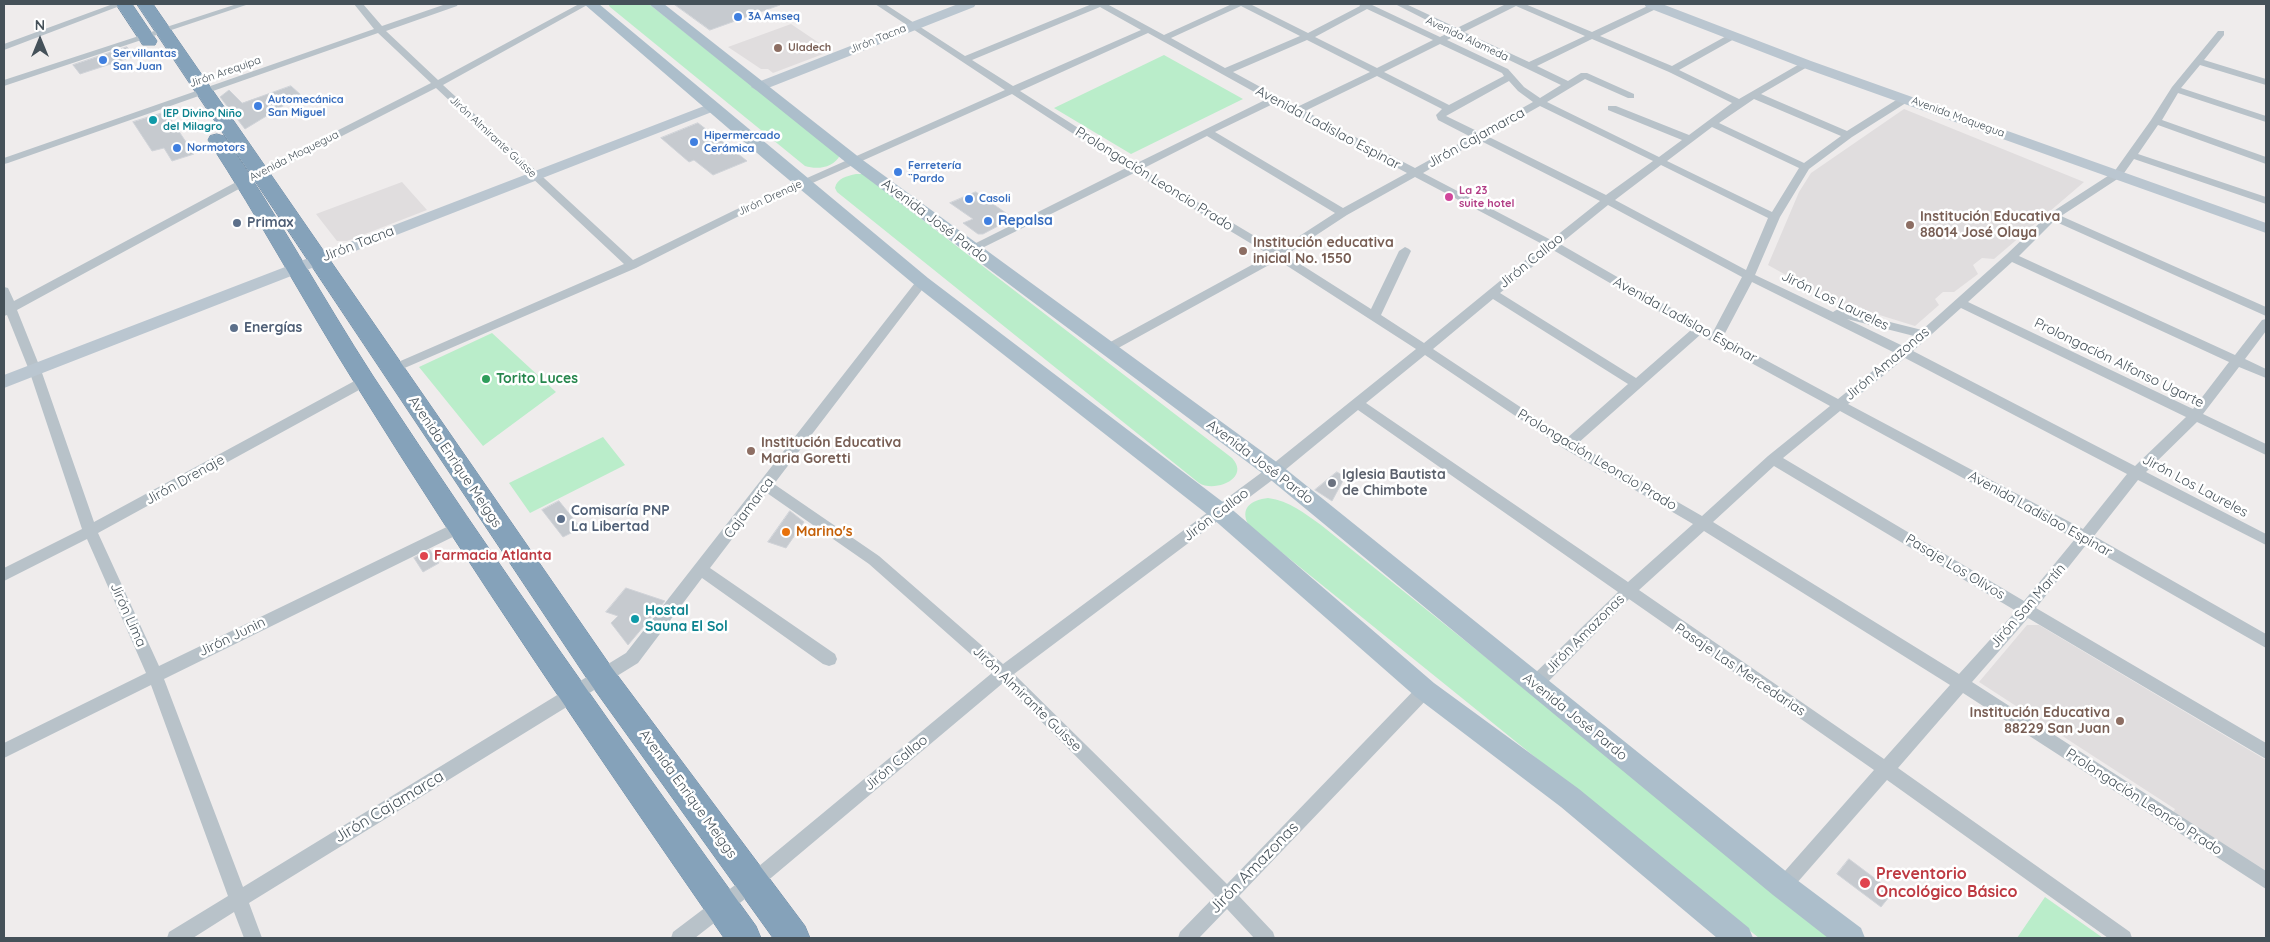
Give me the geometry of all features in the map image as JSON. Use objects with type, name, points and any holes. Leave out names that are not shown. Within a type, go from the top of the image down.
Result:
[{"type":"highway","name":"Avenida Enrique Meiggs","points":[[122,4],[154,34],[198,94],[253,177],[318,259],[602,677],[793,938]]},
{"type":"highway","name":"Avenida Enrique Meiggs","points":[[145,4],[154,34]]},
{"type":"highway","name":"Avenida Enrique Meiggs","points":[[253,177],[279,237],[295,268],[365,381],[574,696],[744,938]]},
{"type":"main road","points":[[591,4],[922,282],[1220,512],[1424,690],[1570,798],[1739,938]]},
{"type":"main road","name":"Avenida José Pardo","points":[[656,4],[758,87],[854,161],[1274,471],[1783,886],[1851,938]]},
{"type":"street","points":[[4,47],[122,4]]},
{"type":"street","points":[[4,83],[245,4]]},
{"type":"street","name":"Jirón Almirante Guisse","points":[[358,4],[380,30],[632,266]]},
{"type":"street","name":"Jirón Arequipa","points":[[4,161],[454,4]]},
{"type":"street","name":"Avenida Moquegua","points":[[8,310],[253,177],[437,84],[585,4]]},
{"type":"street","name":"Prolongación Leoncio Prado","points":[[879,4],[1133,168],[1278,255],[1423,348],[1568,445],[1703,523],[1960,683],[2266,881]]},
{"type":"street","name":"Jirón Tacna","points":[[758,87],[969,4]]},
{"type":"street","points":[[964,59],[1100,4]]},
{"type":"street","name":"Avenida Ladislao Espinar","points":[[1100,4],[1412,173],[1552,244],[1716,339],[2086,538],[2266,642]]},
{"type":"street","points":[[1164,38],[1238,4]]},
{"type":"street","name":"Jirón Los Laureles","points":[[1244,4],[1378,73],[1446,114],[1478,137],[1606,200],[1749,276],[1904,352],[2266,540]]},
{"type":"street","name":"Avenida Alameda","points":[[1399,4],[1567,84]]},
{"type":"street","points":[[1297,111],[1378,73],[1438,40],[1513,4]]},
{"type":"street","points":[[1518,4],[1672,70],[1739,103]]},
{"type":"street","points":[[1224,72],[1307,36],[1365,5]]},
{"type":"street","name":"Avenida Alameda","points":[[1365,5],[1505,70],[1521,89],[1540,102],[1774,217]]},
{"type":"street","points":[[1529,66],[1653,5]]},
{"type":"street","name":"Avenida Moquegua","points":[[1653,5],[1806,64],[2266,228]]},
{"type":"street","name":"Jirón Drenaje","points":[[393,369],[632,266],[803,183],[1148,30]]},
{"type":"street","name":"Jirón Amazonas","points":[[1536,684],[1627,592],[1773,459],[1904,352],[1958,302],[2011,257],[2053,216],[2118,174],[2156,121],[2176,89],[2221,33]]},
{"type":"street","points":[[1672,70],[1733,36]]},
{"type":"street","points":[[2198,61],[2266,82]]},
{"type":"street","name":"Jirón Callao","points":[[680,938],[753,882],[1003,673],[1274,471],[1606,200],[1713,124],[1739,103],[1806,64]]},
{"type":"street","name":"Jirón Cajamarca","points":[[1107,349],[1278,255],[1412,173],[1540,102],[1584,75],[1631,96],[1612,108],[1690,139]]},
{"type":"street","points":[[1446,114],[1511,76]]},
{"type":"street","points":[[2176,89],[2266,119]]},
{"type":"street","points":[[1754,95],[1848,135]]},
{"type":"street","points":[[972,249],[1275,99]]},
{"type":"street","points":[[1716,339],[1749,276],[1774,217],[1805,167],[1848,135],[1905,99]]},
{"type":"street","name":"Jirón Tacna","points":[[4,382],[318,259],[536,177],[712,107]]},
{"type":"street","points":[[2156,121],[2266,161]]},
{"type":"street","points":[[1713,124],[1805,167]]},
{"type":"street","points":[[1209,133],[1344,213]]},
{"type":"street","points":[[2132,155],[2266,201]]},
{"type":"street","points":[[2053,216],[2266,312]]},
{"type":"street","points":[[1374,317],[1405,251]]},
{"type":"street","points":[[2011,257],[2266,374]]},
{"type":"street","name":"Cajamarca","points":[[602,677],[632,658],[702,570],[922,282]]},
{"type":"street","name":"Jirón Lima","points":[[4,291],[8,310],[35,370],[90,531],[155,675],[253,938]]},
{"type":"street","points":[[1492,293],[1637,384]]},
{"type":"street","name":"Prolongación Alfonso Ugarte","points":[[1958,302],[2266,450]]},
{"type":"street","points":[[1813,307],[1923,334]]},
{"type":"street","name":"Jirón San Martín","points":[[1783,886],[2026,610],[2086,538],[2137,472],[2195,416],[2266,323]]},
{"type":"street","points":[[1568,445],[1699,329]]},
{"type":"street","name":"Jirón Drenaje","points":[[4,575],[90,531],[365,381]]},
{"type":"street","name":"Pasaje Las Mercedarias","points":[[1357,403],[1627,592],[1887,770],[2123,938]]},
{"type":"street","name":"Pasaje Los Olivos","points":[[1773,459],[2266,752]]},
{"type":"street","name":"Jirón Almirante Guisse","points":[[766,485],[874,560],[1003,673],[1227,896],[1266,938]]},
{"type":"street","name":"Jirón Junin","points":[[4,751],[155,675],[462,526]]},
{"type":"street","points":[[702,570],[829,659]]},
{"type":"street","name":"Jirón Cajamarca","points":[[176,938],[237,899],[574,696],[602,677]]},
{"type":"street","name":"Jirón Amazonas","points":[[1187,938],[1424,690]]},
{"type":"shaded area","name":"Uladech","points":[[791,24],[831,51],[773,73],[768,69],[761,69],[728,47]]},
{"type":"shaded area","name":"Institución Educativa 88014 José Olaya","points":[[1904,109],[2084,182],[1994,259],[1982,258],[1973,265],[1978,274],[1954,292],[1943,292],[1935,299],[1939,305],[1915,326],[1831,300],[1768,265],[1799,192],[1811,173]]},
{"type":"shaded area","points":[[402,182],[427,210],[347,241],[337,241],[316,214]]},
{"type":"shaded area","name":"Institución Educativa 88229 San Juan","points":[[2027,625],[2039,625],[2266,760],[2266,875],[2172,814],[2175,809],[1979,682]]},
{"type":"green space","points":[[608,4],[649,4],[840,155],[834,163],[825,167],[805,166]]},
{"type":"green space","points":[[1164,55],[1243,99],[1131,154],[1054,108]]},
{"type":"green space","points":[[856,174],[863,174],[1232,458],[1237,465],[1237,472],[1234,477],[1229,482],[1221,485],[1206,486],[1199,483],[837,192],[835,188],[840,180]]},
{"type":"green space","name":"Torito Luces","points":[[492,333],[556,392],[483,446],[419,367]]},
{"type":"green space","points":[[603,437],[625,465],[530,513],[509,483]]},
{"type":"green space","points":[[1268,498],[1290,505],[1321,525],[1534,696],[1844,938],[1759,938],[1249,526],[1245,514],[1248,506],[1256,501]]},
{"type":"green space","points":[[2045,897],[2103,938],[2017,938]]},
{"type":"building","points":[[674,4],[780,4],[780,5],[710,30]]},
{"type":"building","name":"Servillantas San Juan","points":[[127,47],[135,56],[80,74],[73,65]]},
{"type":"building","name":"Automecánica San Miguel","points":[[291,86],[301,95],[245,129],[220,97],[229,90],[242,103]]},
{"type":"building","points":[[166,112],[194,154],[172,161],[164,148],[152,151],[133,122]]},
{"type":"building","name":"Hipermercado Cerámica","points":[[698,123],[747,161],[713,175],[694,160],[689,162],[661,138]]},
{"type":"building","points":[[976,192],[1013,218],[983,234],[978,234],[963,223],[973,219],[950,203]]},
{"type":"building","name":"Iglesia Bautista de Chimbote","points":[[1337,472],[1345,477],[1332,501],[1315,490]]},
{"type":"building","name":"Comisaría PNP La Libertad","points":[[559,501],[581,528],[563,537],[542,510]]},
{"type":"building","name":"Marino's","points":[[790,511],[804,522],[786,548],[768,542]]},
{"type":"building","points":[[430,550],[439,563],[423,572],[414,558]]},
{"type":"building","name":"Hostal Sauna El Sol","points":[[626,588],[665,601],[628,645],[611,623],[618,616],[606,612]]},
{"type":"building","name":"Preventorio Oncológico Básico","points":[[1849,859],[1893,892],[1881,907],[1837,874]]},
{"type":"place","name":"3A Amseq","points":[[738,17]]},
{"type":"place","name":"Uladech","points":[[778,48]]},
{"type":"place","name":"Servillantas San Juan","points":[[103,60]]},
{"type":"place","name":"Automecánica San Miguel","points":[[258,106]]},
{"type":"place","name":"IEP Divino Niño del Milagro","points":[[153,120]]},
{"type":"place","name":"Hipermercado Cerámica","points":[[694,142]]},
{"type":"place","name":"Normotors","points":[[177,148]]},
{"type":"place","name":"Ferretería ¨Pardo","points":[[898,172]]},
{"type":"place","name":"La 23 suite hotel","points":[[1449,197]]},
{"type":"place","name":"Casoli","points":[[969,199]]},
{"type":"place","name":"Repalsa","points":[[988,221]]},
{"type":"place","name":"Primax","points":[[237,223]]},
{"type":"place","name":"Institución Educativa 88014 José Olaya","points":[[1910,225]]},
{"type":"place","name":"Institución educativa inicial No. 1550","points":[[1243,251]]},
{"type":"place","name":"Energías","points":[[234,328]]},
{"type":"place","name":"Torito Luces","points":[[486,379]]},
{"type":"place","name":"Institución Educativa Maria Goretti","points":[[751,451]]},
{"type":"place","name":"Iglesia Bautista de Chimbote","points":[[1332,483]]},
{"type":"place","name":"Comisaría PNP La Libertad","points":[[561,519]]},
{"type":"place","name":"Marino's","points":[[786,532]]},
{"type":"place","name":"Farmacia Atlanta","points":[[424,556]]},
{"type":"place","name":"Hostal Sauna El Sol","points":[[635,619]]},
{"type":"place","name":"Institución Educativa 88229 San Juan","points":[[2120,721]]},
{"type":"place","name":"Preventorio Oncológico Básico","points":[[1865,883]]}]
